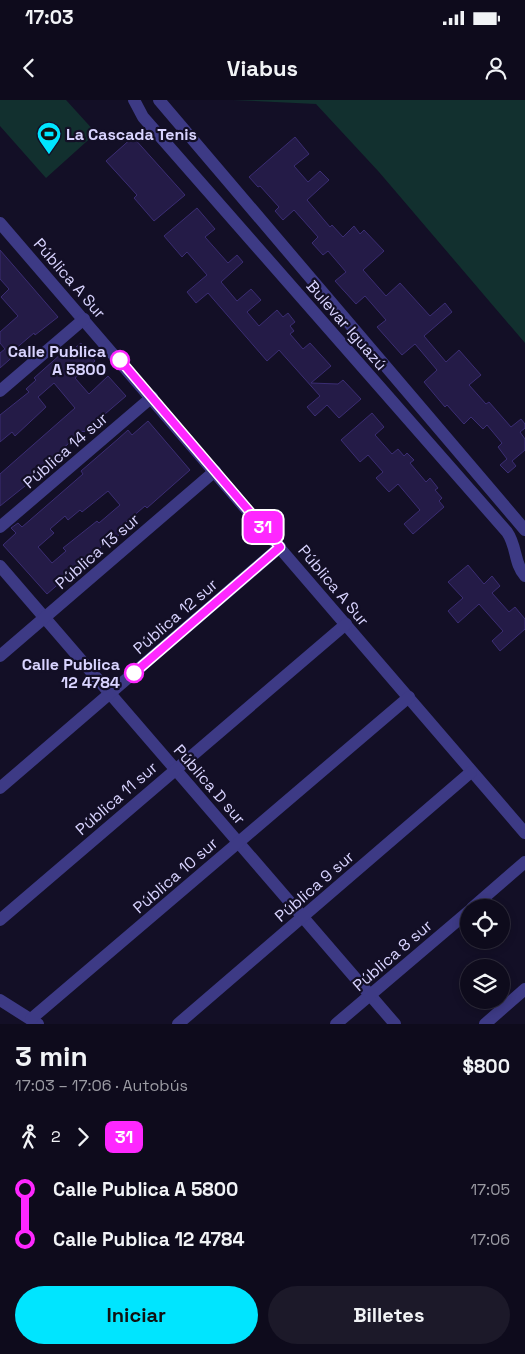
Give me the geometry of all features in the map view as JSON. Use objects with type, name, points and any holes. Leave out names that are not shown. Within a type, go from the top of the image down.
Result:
[{"type":"street","name":"Bulevar Iguazú","points":[[134,100],[143,117],[507,532],[512,539],[517,563],[525,576]]},
{"type":"street","name":"Bulevar Iguazú","points":[[159,100],[524,528]]},
{"type":"street","points":[[158,133],[174,119]]},
{"type":"street","name":"Pública A Sur","points":[[0,222],[525,833]]},
{"type":"street","points":[[325,325],[339,312]]},
{"type":"street","points":[[0,390],[84,319]]},
{"type":"street","name":"Pública 14 sur","points":[[0,527],[152,397]]},
{"type":"street","name":"Pública 13 sur","points":[[0,656],[215,471]]},
{"type":"street","points":[[507,532],[524,528]]},
{"type":"street","name":"Pública 12 sur","points":[[0,788],[280,547]]},
{"type":"street","name":"Pública D sur","points":[[0,566],[396,1024]]},
{"type":"street","name":"Pública 11 sur","points":[[0,920],[346,624]]},
{"type":"street","name":"Pública 10 sur","points":[[35,1022],[238,842],[409,697]]},
{"type":"street","name":"Pública 9 sur","points":[[178,1024],[471,772]]},
{"type":"street","points":[[482,899],[525,862]]},
{"type":"street","name":"Pública 8 sur","points":[[336,1024],[460,918]]},
{"type":"street","points":[[484,1024],[525,990]]},
{"type":"street","points":[[0,1000],[35,1022]]},
{"type":"green space","name":"La Cascada Tenis","points":[[0,100],[66,100],[96,133],[46,178],[0,126]]},
{"type":"green space","points":[[233,100],[525,100],[525,343],[379,172],[316,104]]},
{"type":"building","points":[[133,137],[185,195],[154,221],[134,198],[137,195],[106,161]]},
{"type":"building","points":[[295,137],[309,154],[294,166],[308,182],[320,171],[329,180],[307,200],[330,227],[332,225],[343,237],[354,226],[360,234],[364,230],[384,251],[363,270],[386,296],[400,283],[430,316],[445,303],[452,312],[424,336],[446,362],[459,350],[481,375],[469,385],[486,404],[489,402],[511,427],[521,419],[525,424],[525,428],[520,432],[525,439],[525,450],[512,461],[516,466],[508,473],[500,465],[507,459],[498,447],[502,443],[487,425],[483,429],[471,417],[464,424],[447,405],[445,407],[424,382],[437,370],[415,344],[402,355],[377,327],[386,320],[365,296],[356,304],[335,281],[346,272],[328,251],[323,255],[312,243],[318,237],[294,210],[283,220],[275,211],[279,207],[249,177]]},
{"type":"building","points":[[197,208],[215,229],[205,237],[228,263],[237,255],[243,262],[221,282],[237,301],[251,289],[261,300],[247,312],[259,326],[277,310],[283,317],[288,313],[295,322],[290,326],[294,331],[290,334],[303,349],[310,343],[331,366],[311,383],[338,384],[343,380],[361,399],[339,418],[327,405],[315,416],[307,407],[320,396],[279,350],[267,361],[208,293],[196,303],[187,292],[207,275],[187,252],[182,257],[164,236]]},
{"type":"building","points":[[0,250],[58,317],[35,335],[34,333],[14,350],[17,353],[0,368],[0,353],[5,349],[0,343],[0,332],[18,316],[1,297],[9,289],[0,279]]},
{"type":"building","points":[[81,343],[95,361],[75,378],[89,394],[108,376],[126,396],[61,450],[65,454],[0,506],[0,474],[75,408],[54,383],[38,397],[46,407],[15,436],[12,432],[0,442],[0,415],[29,392],[26,389],[36,380],[34,378],[62,353],[65,356]]},
{"type":"building","points":[[372,413],[384,427],[375,435],[392,454],[398,449],[404,456],[407,453],[414,460],[410,463],[426,482],[430,478],[438,488],[435,490],[442,498],[439,501],[444,507],[413,534],[404,524],[420,510],[398,484],[389,492],[376,478],[383,472],[368,455],[360,462],[341,440]]},
{"type":"building","points":[[148,421],[190,470],[147,508],[145,506],[126,522],[129,525],[121,533],[112,541],[110,539],[47,594],[3,545],[16,533],[11,528],[18,523],[22,527],[83,474],[81,471],[128,430],[132,435]],"holes":[[[108,491],[120,505],[99,523],[97,521],[63,548],[66,551],[52,563],[38,547],[54,533],[50,529],[65,516],[68,520],[80,510],[82,512]]]},
{"type":"building","points":[[468,565],[484,584],[492,576],[500,586],[492,593],[509,612],[515,607],[525,619],[525,629],[500,651],[492,641],[503,631],[479,604],[458,623],[448,611],[463,598],[448,582]]},
{"type":"bus line","name":"31","points":[[120,360],[280,547],[134,673]]},
{"type":"place","name":"La Cascada Tenis","points":[[49,155]]},
{"type":"place","name":"Calle Publica A 5800","points":[[120,360]]},
{"type":"place","name":"Calle Publica 12 4784","points":[[134,673]]}]
